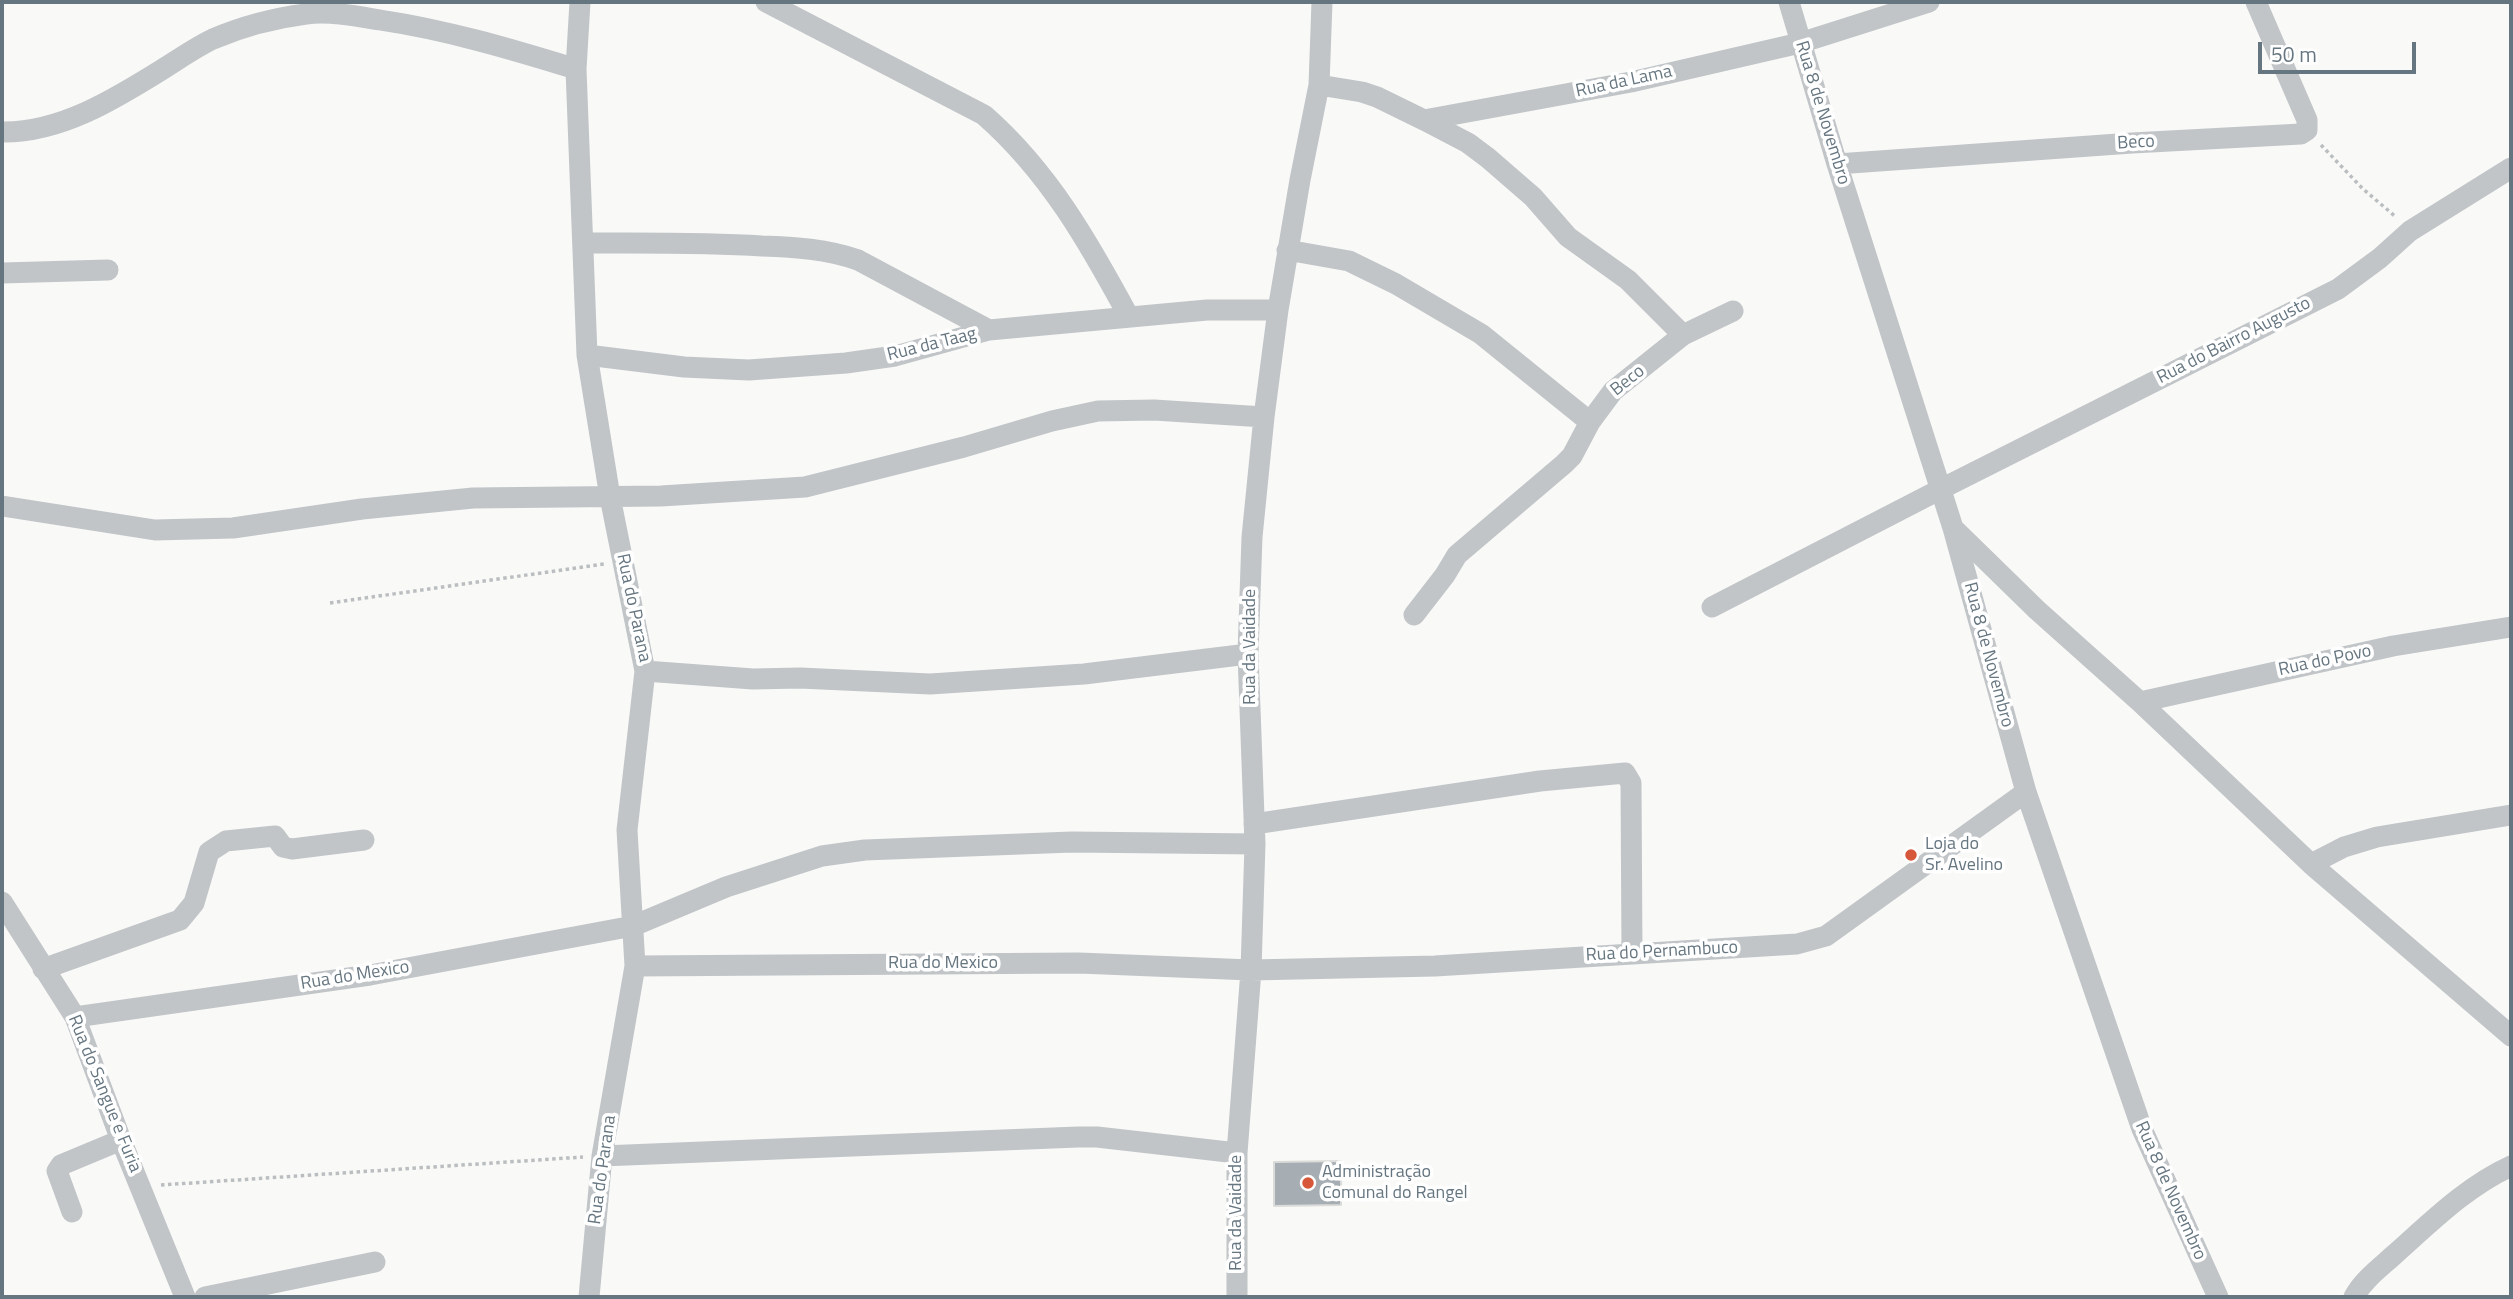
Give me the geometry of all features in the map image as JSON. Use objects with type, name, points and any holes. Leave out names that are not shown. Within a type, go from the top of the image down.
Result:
[{"type":"street","name":"Rua do Parana","points":[[580,2],[576,69],[587,355],[610,498],[645,671],[627,830],[635,966],[602,1156],[589,1297]]},
{"type":"street","points":[[766,2],[984,115],[1012,139],[1068,210],[1090,244],[1129,317]]},
{"type":"street","name":"Rua da Vaidade","points":[[1237,1297],[1237,1153],[1251,970],[1254,834],[1248,654],[1252,537],[1278,310],[1319,85],[1322,2]]},
{"type":"street","name":"Rua 8 de Novembro","points":[[1789,2],[1837,164],[1953,528],[2026,792],[2142,1129],[2218,1297]]},
{"type":"street","name":"Rua da Lama","points":[[1424,120],[1631,82],[1800,43],[1929,2]]},
{"type":"street","points":[[2256,2],[2307,120],[2307,130]]},
{"type":"street","points":[[2,132],[19,132],[62,122],[130,89],[213,40],[255,25],[307,14],[350,15],[407,24],[506,47],[576,69]]},
{"type":"street","points":[[1319,85],[1377,97],[1468,143],[1533,197],[1568,237],[1628,280],[1683,335]]},
{"type":"street","name":"Beco","points":[[1837,164],[2301,134],[2307,130]]},
{"type":"street","name":"Rua do Bairro Augusto","points":[[1712,607],[2338,289],[2410,231],[2511,168]]},
{"type":"street","points":[[583,243],[716,243],[838,253],[858,260],[989,330]]},
{"type":"street","points":[[1287,250],[1349,261],[1396,284],[1481,334],[1590,422]]},
{"type":"street","points":[[2,273],[108,270]]},
{"type":"street","name":"Rua da Taag","points":[[587,355],[684,367],[749,370],[846,363],[895,356],[989,330],[1207,310],[1278,310]]},
{"type":"street","name":"Beco","points":[[1414,615],[1457,555],[1572,456],[1590,422],[1614,391],[1683,335],[1733,312]]},
{"type":"street","points":[[2,506],[155,530],[233,528],[362,509],[473,498],[610,498],[805,487],[1098,411],[1154,410],[1264,417]]},
{"type":"street","points":[[1953,528],[2037,610],[2140,702],[2311,864],[2511,1037]]},
{"type":"street","name":"Rua do Povo","points":[[2140,702],[2393,646],[2511,627]]},
{"type":"street","points":[[645,671],[753,679],[800,678],[930,684],[1084,674],[1248,654]]},
{"type":"street","name":"Rua do Mexico","points":[[75,1017],[370,975],[633,926],[726,887],[822,856],[865,850],[1254,834],[1540,781],[1625,772],[1631,783],[1632,954]]},
{"type":"street","name":"Rua do Pernambuco","points":[[1251,970],[1435,966],[1797,944],[1826,936],[2026,792]]},
{"type":"street","points":[[2311,864],[2344,847],[2377,837],[2511,815]]},
{"type":"street","points":[[43,969],[180,920],[194,904],[209,852],[226,841],[275,836],[283,847],[292,849],[364,840]]},
{"type":"street","name":"Rua do Sangue e Furia","points":[[2,901],[75,1017],[121,1140],[185,1297]]},
{"type":"street","name":"Rua do Mexico","points":[[635,966],[1079,963],[1251,970]]},
{"type":"street","points":[[602,1156],[1078,1137],[1237,1153]]},
{"type":"street","points":[[72,1212],[57,1171],[61,1165],[121,1140]]},
{"type":"street","points":[[2354,1297],[2369,1278],[2456,1200],[2511,1166]]},
{"type":"street","points":[[205,1297],[375,1262]]},
{"type":"path","points":[[2307,130],[2362,190],[2410,231]]},
{"type":"path","points":[[330,603],[623,561]]},
{"type":"path","points":[[142,1187],[602,1156]]},
{"type":"building","name":"Administração Comunal do Rangel","points":[[1341,1161],[1341,1205],[1274,1206],[1274,1162]]},
{"type":"place","name":"Loja do Sr. Avelino","points":[[1911,855]]},
{"type":"place","name":"Administração Comunal do Rangel","points":[[1308,1183]]}]
